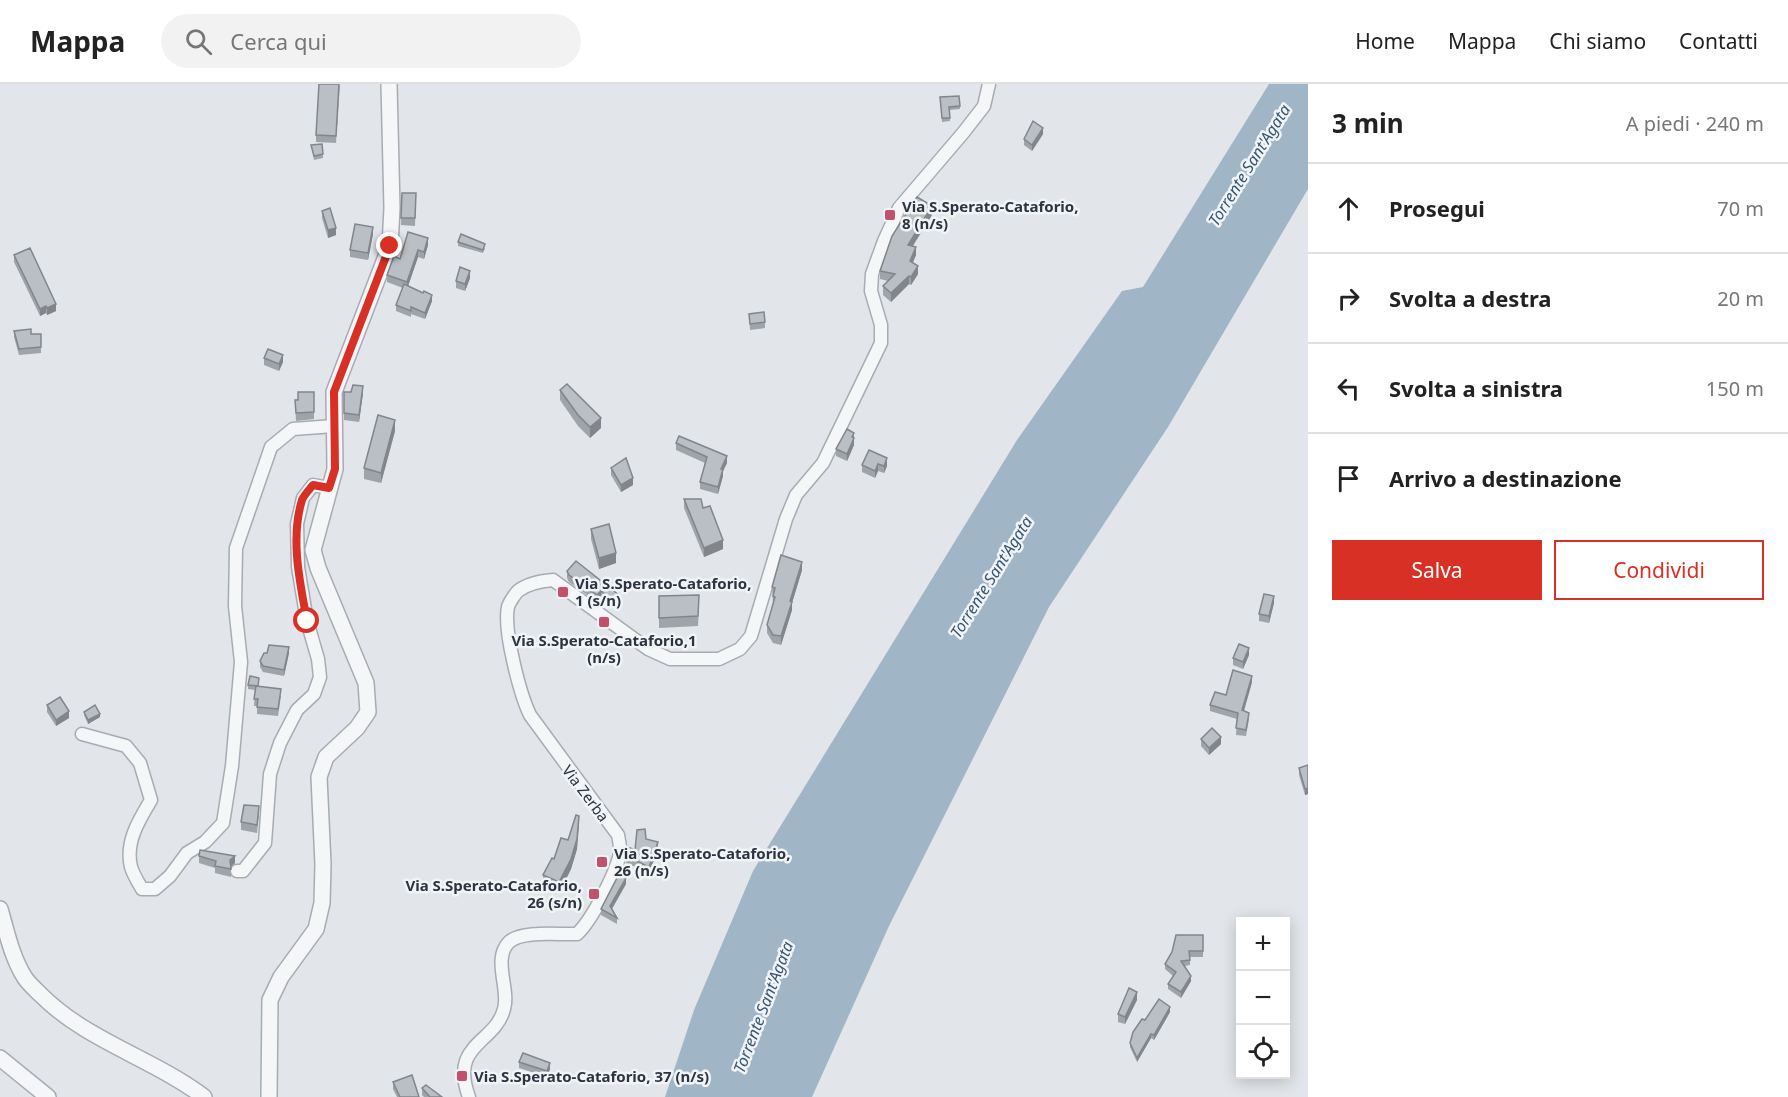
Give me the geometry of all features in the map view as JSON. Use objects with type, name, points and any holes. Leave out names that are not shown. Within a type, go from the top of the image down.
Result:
[{"type":"street","points":[[269,1097],[270,1000],[281,977],[316,929],[322,903],[323,864],[319,777],[326,757],[357,728],[368,711],[366,683],[318,568],[313,550],[335,469],[334,392],[390,246],[392,208],[389,84]]},
{"type":"street","name":"Via Zerba","points":[[469,1097],[465,1086],[465,1068],[470,1050],[494,1026],[504,1011],[506,998],[502,956],[509,942],[523,935],[577,934],[586,926],[621,852],[618,835],[530,716],[523,700],[508,628],[508,606],[518,592],[534,582],[553,580],[648,649],[670,659],[719,659],[740,649],[751,636],[786,519],[796,495],[824,463],[881,343],[881,325],[872,291],[872,274],[884,241],[899,208],[984,106],[989,84]]},
{"type":"street","points":[[82,734],[126,746],[140,764],[151,800],[137,824],[130,846],[131,868],[142,889],[155,889],[170,876],[187,853],[205,842],[223,823],[238,720],[241,662],[235,606],[236,548],[271,447],[293,429],[334,426]]},
{"type":"street","points":[[237,871],[243,871],[265,843],[270,774],[280,743],[297,710],[314,694],[320,677],[298,567],[297,524],[303,498],[313,485],[329,488]]},
{"type":"street","points":[[0,909],[15,958],[26,980],[54,1007],[92,1034],[186,1083],[204,1097]]},
{"type":"street","points":[[0,1058],[48,1097]]},
{"type":"water","name":"Torrente Sant'Agata","points":[[1269,84],[1308,84],[1308,189],[1168,427],[1049,607],[889,926],[812,1097],[665,1097],[694,1010],[753,871],[1017,440],[1122,291],[1143,287]]},
{"type":"building","points":[[319,84],[339,84],[336,136],[316,135]]},
{"type":"building","points":[[959,96],[960,106],[949,107],[950,118],[942,118],[940,97]]},
{"type":"building","points":[[1033,121],[1043,128],[1032,145],[1024,139]]},
{"type":"building","points":[[322,144],[323,154],[314,156],[311,145]]},
{"type":"building","points":[[402,193],[416,193],[415,218],[401,218]]},
{"type":"building","points":[[917,197],[932,206],[908,245],[916,247],[910,261],[918,266],[911,277],[909,276],[891,293],[883,286],[895,274],[880,271],[892,236]]},
{"type":"building","points":[[330,208],[336,228],[328,230],[322,211]]},
{"type":"building","points":[[355,224],[373,227],[368,253],[350,250]]},
{"type":"building","points":[[408,232],[428,238],[424,252],[418,250],[407,282],[387,275],[394,256],[400,259]]},
{"type":"building","points":[[461,234],[485,244],[483,250],[458,242]]},
{"type":"building","points":[[30,248],[56,304],[47,308],[46,306],[40,309],[14,255]]},
{"type":"building","points":[[460,267],[470,271],[465,284],[456,281]]},
{"type":"building","points":[[404,284],[432,295],[425,313],[411,307],[411,311],[396,305]]},
{"type":"building","points":[[764,312],[765,322],[750,324],[749,314]]},
{"type":"building","points":[[31,329],[31,334],[41,334],[41,347],[19,349],[14,331]]},
{"type":"building","points":[[268,349],[283,355],[279,364],[264,358]]},
{"type":"building","points":[[567,384],[601,418],[590,427],[560,390]]},
{"type":"building","points":[[353,385],[363,386],[359,415],[344,413],[344,392],[351,392]]},
{"type":"building","points":[[298,392],[314,392],[314,412],[296,413],[295,400],[298,400]]},
{"type":"building","points":[[378,415],[395,420],[381,473],[364,468]]},
{"type":"building","points":[[847,429],[854,433],[852,437],[854,438],[847,454],[836,449]]},
{"type":"building","points":[[679,436],[727,456],[721,469],[723,469],[718,487],[700,482],[707,457],[676,443]]},
{"type":"building","points":[[869,450],[887,458],[884,466],[878,464],[875,471],[862,465]]},
{"type":"building","points":[[626,458],[633,478],[621,485],[611,468]]},
{"type":"building","points":[[684,499],[701,499],[703,508],[710,506],[723,540],[704,548]]},
{"type":"building","points":[[609,524],[616,553],[599,558],[591,529]]},
{"type":"building","points":[[781,555],[802,562],[781,636],[773,635],[767,625],[775,597],[773,596],[775,588],[772,587]]},
{"type":"building","points":[[576,561],[620,596],[611,599],[601,591],[597,595],[569,575],[567,571]]},
{"type":"building","points":[[1264,594],[1274,596],[1269,616],[1259,614]]},
{"type":"building","points":[[699,595],[698,616],[659,618],[659,596]]},
{"type":"building","points":[[1239,644],[1249,648],[1243,662],[1233,658]]},
{"type":"building","points":[[269,645],[289,647],[284,670],[263,666],[260,661],[264,653],[267,653]]},
{"type":"building","points":[[1233,670],[1252,676],[1242,710],[1249,713],[1246,730],[1236,728],[1238,713],[1210,705],[1215,692],[1226,695]]},
{"type":"building","points":[[250,676],[259,678],[258,686],[248,685]]},
{"type":"building","points":[[256,686],[281,689],[278,709],[257,707],[258,699],[254,699]]},
{"type":"building","points":[[60,697],[69,711],[56,720],[47,705]]},
{"type":"building","points":[[95,705],[100,714],[88,720],[84,712]]},
{"type":"building","points":[[1212,728],[1221,737],[1209,748],[1201,739]]},
{"type":"building","points":[[1308,765],[1308,788],[1305,789],[1299,768]]},
{"type":"building","points":[[244,805],[259,806],[257,825],[241,822]]},
{"type":"building","points":[[576,815],[579,816],[577,839],[571,859],[559,882],[543,875],[552,858],[554,859],[561,838],[568,840]]},
{"type":"building","points":[[645,829],[646,839],[658,842],[649,867],[626,856],[628,847],[635,850],[637,830]]},
{"type":"building","points":[[200,850],[235,856],[230,860],[231,869],[215,866],[216,861],[199,856]]},
{"type":"building","points":[[619,874],[626,878],[610,906],[617,918],[601,909]]},
{"type":"building","points":[[1176,935],[1203,935],[1203,951],[1189,951],[1190,960],[1181,961],[1191,976],[1181,992],[1168,984],[1176,972],[1165,964],[1172,952]]},
{"type":"building","points":[[1129,988],[1137,992],[1125,1017],[1118,1014]]},
{"type":"building","points":[[1159,999],[1170,1007],[1137,1058],[1130,1043],[1133,1032],[1142,1019],[1145,1020]]},
{"type":"building","points":[[523,1053],[550,1063],[547,1071],[519,1062]]},
{"type":"building","points":[[412,1075],[419,1097],[400,1097],[393,1082]]},
{"type":"building","points":[[426,1085],[442,1097],[430,1097],[422,1088]]},
{"type":"place","name":"Via S.Sperato-Cataforio, 8 (n/s)","points":[[890,215]]},
{"type":"place","name":"Via S.Sperato-Cataforio, 1 (s/n)","points":[[563,592]]},
{"type":"place","name":"Via S.Sperato-Cataforio,1 (n/s)","points":[[604,622]]},
{"type":"place","name":"Via S.Sperato-Cataforio, 26 (n/s)","points":[[602,862]]},
{"type":"place","name":"Via S.Sperato-Cataforio, 26 (s/n)","points":[[594,894]]},
{"type":"place","name":"Via S.Sperato-Cataforio, 37 (n/s)","points":[[462,1076]]},
{"type":"route","points":[[307,621],[298,567],[297,524],[303,498],[313,485],[329,488],[335,469],[334,392],[390,246]]}]
